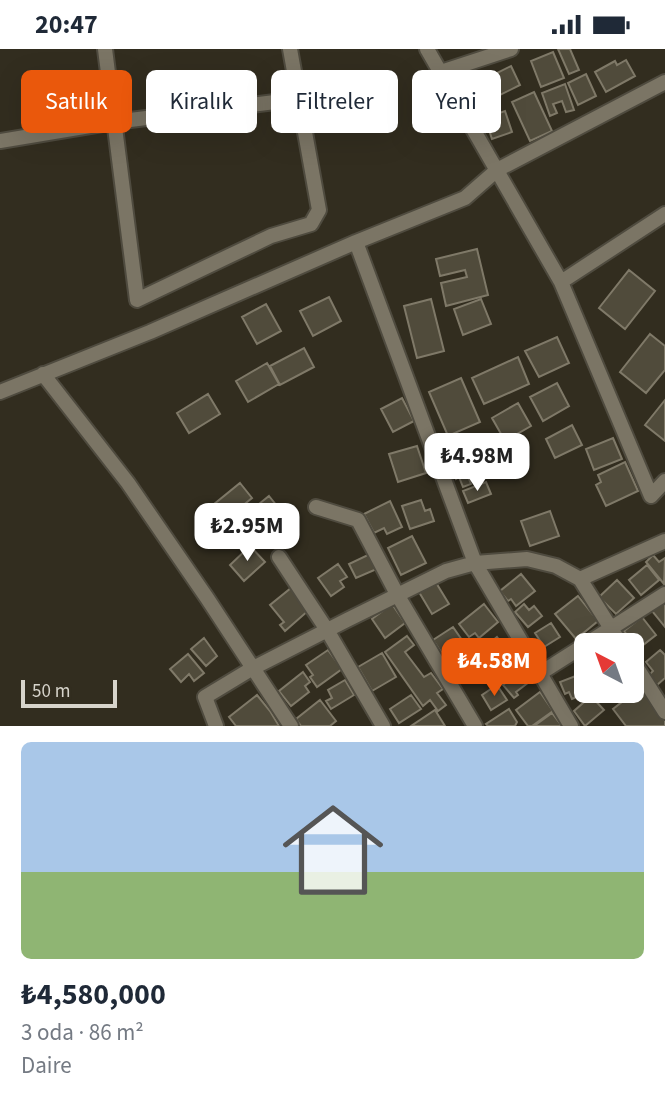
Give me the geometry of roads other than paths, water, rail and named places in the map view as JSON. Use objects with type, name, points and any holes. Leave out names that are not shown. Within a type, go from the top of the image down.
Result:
[{"type":"street","points":[[105,49],[108,70]]},
{"type":"street","points":[[290,49],[294,70]]},
{"type":"street","points":[[427,49],[440,70]]},
{"type":"street","points":[[447,70],[511,49]]},
{"type":"street","points":[[0,392],[150,332],[356,242],[465,198],[497,170],[665,82]]},
{"type":"street","points":[[132,120],[271,102]]},
{"type":"street","points":[[0,141],[48,133]]},
{"type":"street","points":[[115,133],[137,300],[271,236],[312,224],[319,210],[305,133]]},
{"type":"street","points":[[476,133],[561,282],[651,496],[665,481]]},
{"type":"street","points":[[561,282],[665,214]]},
{"type":"street","points":[[356,242],[475,563],[571,726]]},
{"type":"street","points":[[43,374],[128,483],[291,726]]},
{"type":"street","points":[[316,507],[358,520],[398,596],[475,726]]},
{"type":"street","points":[[580,579],[665,541]]},
{"type":"street","points":[[279,557],[327,630],[383,726]]},
{"type":"street","points":[[216,726],[205,698],[253,668],[327,630],[446,571],[475,563],[527,559],[555,565],[580,579],[614,633]]},
{"type":"street","points":[[539,674],[665,594]]},
{"type":"street","points":[[644,679],[665,712]]}]
